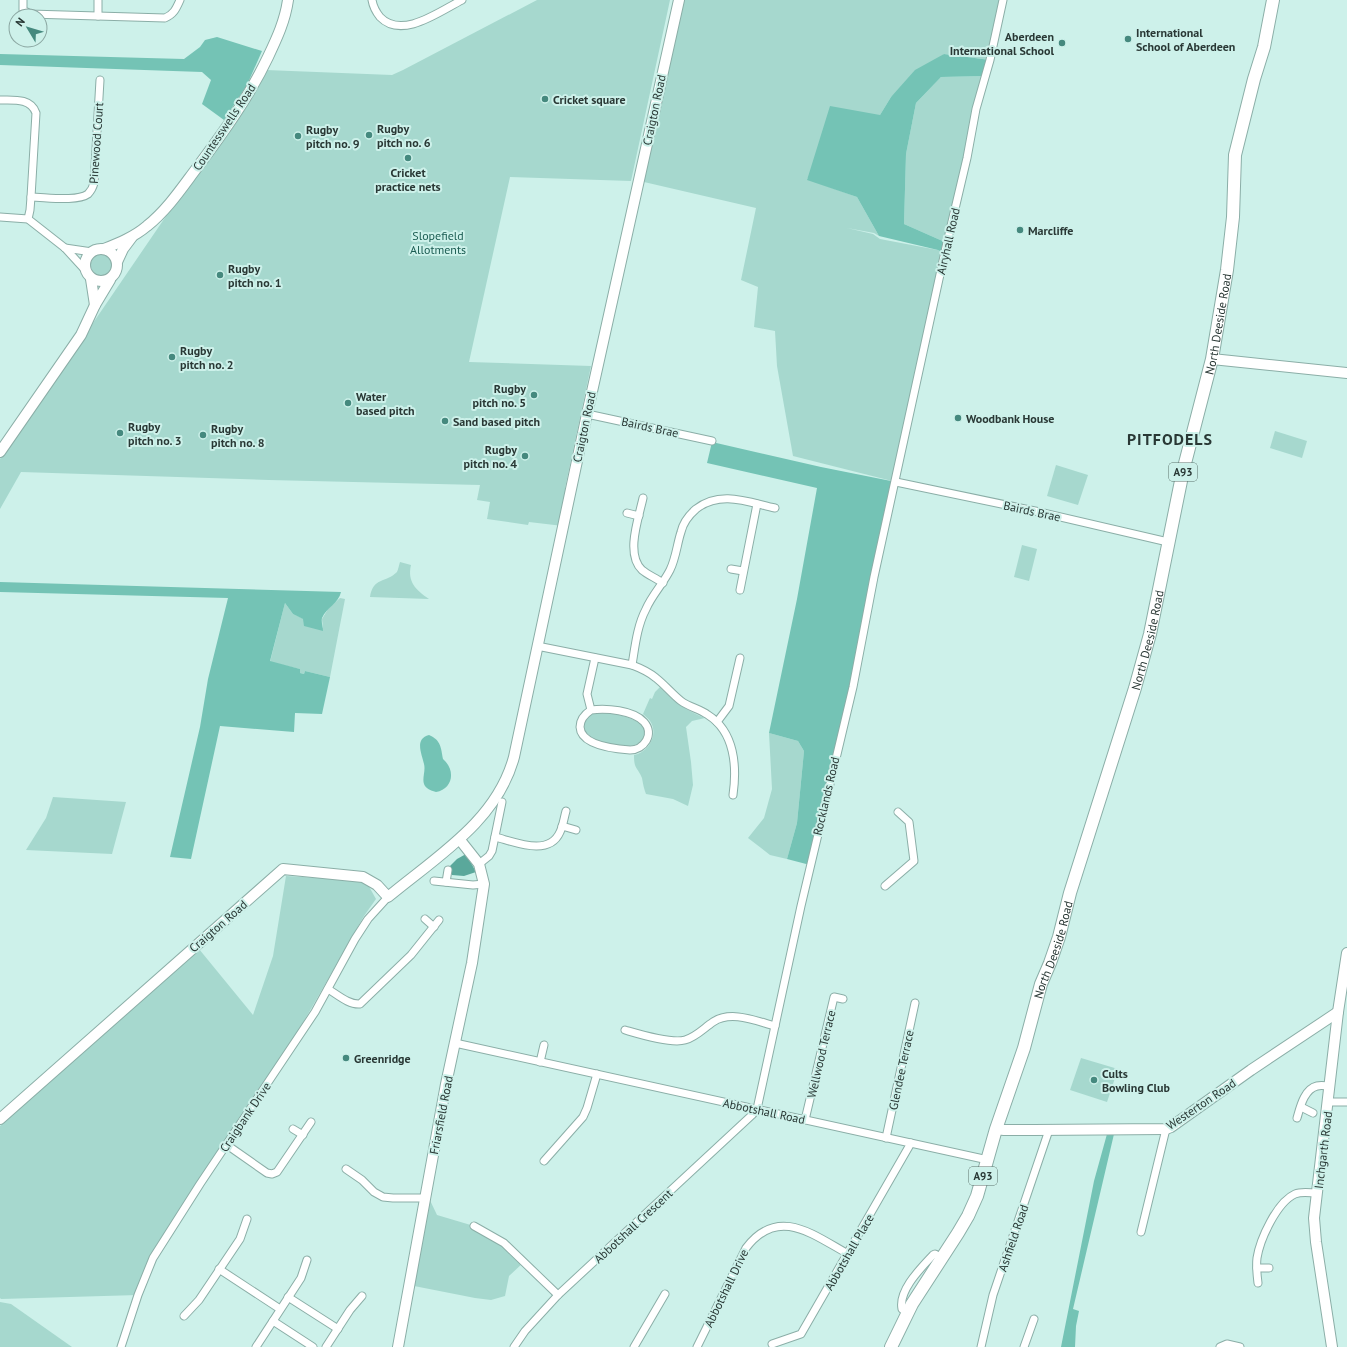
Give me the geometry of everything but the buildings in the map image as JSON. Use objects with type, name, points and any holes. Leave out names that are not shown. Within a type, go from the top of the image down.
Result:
[{"type":"main road","name":"North Deeside Road","points":[[891,1347],[916,1297],[968,1216],[977,1196],[996,1129],[1024,1048],[1041,984],[1059,937],[1070,893],[1135,688],[1150,634],[1183,471],[1212,359],[1228,270],[1233,217],[1235,155],[1254,79],[1264,47],[1273,0]]},
{"type":"street","points":[[23,0],[23,10],[30,14],[165,18],[176,10],[180,0]]},
{"type":"street","points":[[98,0],[98,16]]},
{"type":"street","name":"Countesswells Road","points":[[118,262],[123,249],[132,237],[156,218],[172,201],[224,131],[263,68],[280,31],[288,0]]},
{"type":"street","points":[[372,0],[377,13],[384,21],[395,26],[405,26],[417,24],[462,0]]},
{"type":"street","name":"Craigton Road","points":[[0,1120],[282,869],[363,878],[377,885],[388,897],[460,840],[476,823],[506,778],[511,766],[679,0]]},
{"type":"street","name":"Airyhall Road","points":[[896,482],[946,247],[967,158],[976,109],[990,60],[1003,0]]},
{"type":"street","name":"Pinewood Court","points":[[31,197],[78,198],[88,194],[92,190],[94,183],[100,80]]},
{"type":"street","points":[[0,100],[26,101],[34,108],[36,113],[31,197],[28,219]]},
{"type":"street","points":[[0,217],[28,219],[65,248],[89,275],[100,282],[110,280]]},
{"type":"street","name":"Countesswells Road","points":[[104,249],[132,237]]},
{"type":"street","points":[[65,248],[92,252]]},
{"type":"street","points":[[0,452],[81,335],[94,306],[116,272],[118,262],[113,254],[104,249],[98,249],[92,252],[86,260],[94,306]]},
{"type":"street","points":[[1212,359],[1347,373]]},
{"type":"street","name":"Bairds Brae","points":[[587,414],[712,441]]},
{"type":"street","name":"Bairds Brae","points":[[896,482],[1035,511],[1168,542]]},
{"type":"street","name":"Rocklands Road","points":[[757,1110],[800,906],[853,687],[874,578],[896,482]]},
{"type":"street","points":[[643,498],[633,553],[641,569],[663,583]]},
{"type":"street","points":[[632,665],[642,616],[671,568],[681,531],[692,513],[704,503],[720,499],[736,499],[775,508]]},
{"type":"street","points":[[740,590],[757,504]]},
{"type":"street","points":[[627,513],[639,516]]},
{"type":"street","points":[[731,569],[743,571]]},
{"type":"street","points":[[537,646],[632,665],[656,677],[682,702],[706,713],[724,730],[728,740],[735,762],[736,777],[733,795]]},
{"type":"street","points":[[591,710],[587,694],[595,658]]},
{"type":"street","points":[[717,722],[725,714],[729,706],[740,658]]},
{"type":"street","points":[[591,710],[614,710],[634,716],[645,723],[649,733],[648,739],[639,748],[633,750],[620,750],[594,743],[580,731],[580,724],[583,717],[591,710]]},
{"type":"street","points":[[479,864],[489,856],[495,838],[502,802]]},
{"type":"street","points":[[495,838],[532,846],[549,844],[560,832],[566,811]]},
{"type":"street","points":[[885,886],[914,861],[909,822],[898,812]]},
{"type":"street","points":[[562,826],[576,830]]},
{"type":"street","points":[[434,881],[473,885],[484,884],[479,864],[460,840]]},
{"type":"street","points":[[446,882],[448,870]]},
{"type":"street","name":"Friarsfield Road","points":[[398,1347],[445,1090],[472,963],[484,884]]},
{"type":"street","name":"Craigbank Drive","points":[[121,1347],[138,1295],[154,1258],[200,1184],[315,1012],[355,939],[368,919],[388,897]]},
{"type":"street","points":[[425,919],[434,927]]},
{"type":"street","points":[[328,989],[350,1002],[360,1004],[411,955],[439,920]]},
{"type":"street","name":"Inchgarth Road","points":[[1332,1347],[1316,1242],[1314,1218],[1329,1102],[1338,1012],[1347,953]]},
{"type":"street","name":"Wellwood Terrace","points":[[805,1120],[834,997],[843,999]]},
{"type":"street","name":"Glendee Terrace","points":[[886,1138],[916,1003]]},
{"type":"street","name":"Westerton Road","points":[[996,1129],[1166,1129],[1338,1012]]},
{"type":"street","points":[[625,1030],[670,1040],[684,1040],[701,1032],[714,1021],[726,1017],[739,1017],[775,1026]]},
{"type":"street","name":"Abbotshall Road","points":[[455,1043],[988,1160]]},
{"type":"street","points":[[540,1062],[544,1046]]},
{"type":"street","points":[[544,1161],[583,1117],[587,1108],[596,1074]]},
{"type":"street","points":[[1297,1118],[1307,1094],[1312,1088],[1318,1086],[1330,1086]]},
{"type":"street","points":[[1329,1102],[1347,1102]]},
{"type":"street","points":[[1301,1107],[1313,1113]]},
{"type":"street","name":"Abbotshall Crescent","points":[[514,1347],[525,1331],[558,1295],[757,1110]]},
{"type":"street","points":[[226,1145],[267,1173],[272,1174],[277,1172],[311,1122]]},
{"type":"street","points":[[293,1129],[303,1135]]},
{"type":"street","points":[[1141,1232],[1166,1129]]},
{"type":"street","name":"Ashfield Road","points":[[981,1347],[993,1294],[1049,1130]]},
{"type":"street","name":"Abbotshall Place","points":[[772,1344],[802,1334],[911,1143]]},
{"type":"street","points":[[346,1169],[362,1180],[374,1192],[383,1196],[393,1198],[426,1198]]},
{"type":"street","points":[[1258,1283],[1257,1258],[1265,1231],[1279,1210],[1290,1198],[1296,1194],[1306,1192],[1317,1193]]},
{"type":"street","points":[[184,1316],[200,1300],[240,1239],[247,1219]]},
{"type":"street","name":"Abbotshall Drive","points":[[697,1347],[746,1248],[753,1238],[762,1231],[774,1226],[788,1225],[800,1228],[848,1254]]},
{"type":"street","points":[[474,1226],[504,1243],[558,1295]]},
{"type":"street","points":[[256,1347],[301,1278],[306,1260]]},
{"type":"street","points":[[1258,1268],[1269,1268]]},
{"type":"street","points":[[219,1269],[280,1309]]},
{"type":"street","points":[[634,1347],[665,1294]]},
{"type":"street","points":[[326,1347],[350,1310],[362,1296]]},
{"type":"street","points":[[288,1297],[338,1329]]},
{"type":"street","points":[[1024,1347],[1034,1319]]},
{"type":"street","points":[[273,1321],[313,1347]]},
{"type":"street","points":[[1220,1347],[1227,1344],[1240,1347]]},
{"type":"green space","name":"Slopefield Allotments","points":[[537,0],[670,0],[631,181],[510,177],[469,362],[591,366],[565,488],[571,489],[563,526],[529,522],[528,525],[487,519],[490,502],[477,500],[480,485],[21,472],[0,509],[0,459],[266,70],[392,75]]},
{"type":"green space","points":[[684,0],[1002,0],[990,60],[944,54],[891,97],[880,115],[807,179],[857,197],[879,236],[874,233],[847,228],[873,234],[880,239],[938,250],[945,254],[896,482],[793,456],[777,366],[775,331],[754,327],[758,287],[741,280],[756,208],[644,182]]},
{"type":"green space","points":[[985,76],[947,243],[904,224],[906,154],[916,103],[941,77]]},
{"type":"green space","points":[[102,254],[110,257],[113,265],[110,273],[102,276],[94,273],[91,265],[94,257]]},
{"type":"green space","points":[[1275,431],[1307,441],[1302,458],[1270,448]]},
{"type":"green space","points":[[1056,465],[1088,475],[1078,505],[1047,496]]},
{"type":"green space","points":[[1022,545],[1037,549],[1029,581],[1014,577]]},
{"type":"green space","points":[[400,562],[411,565],[410,576],[414,585],[429,599],[370,597],[374,586],[377,583],[389,578],[397,572]]},
{"type":"green space","points":[[340,598],[345,599],[330,677],[305,671],[304,674],[300,673],[300,669],[270,662],[285,603],[293,614],[323,628],[322,619],[328,609]]},
{"type":"green space","points":[[660,687],[681,706],[705,718],[692,721],[686,727],[693,785],[688,806],[673,799],[646,794],[642,778],[636,768],[634,755],[644,750],[651,742],[653,737],[653,726],[643,714],[650,698],[652,699],[655,692]]},
{"type":"green space","points":[[598,713],[621,716],[637,721],[642,724],[645,735],[640,742],[631,746],[618,746],[593,738],[585,731],[584,723],[591,714]]},
{"type":"green space","points":[[769,733],[798,741],[804,751],[797,823],[787,859],[770,855],[748,838],[764,818],[772,789]]},
{"type":"green space","points":[[53,797],[126,802],[112,854],[26,850],[46,818]]},
{"type":"green space","points":[[286,876],[351,880],[367,883],[376,899],[364,916],[254,1104],[176,1220],[138,1295],[1,1299],[0,1126],[199,949],[253,1015],[273,956]]},
{"type":"green space","name":"Cults Bowling Club","points":[[1081,1058],[1118,1069],[1107,1102],[1070,1090]]},
{"type":"green space","points":[[427,1194],[437,1215],[474,1226],[490,1234],[524,1262],[509,1276],[505,1296],[491,1300],[409,1285]]},
{"type":"green space","points":[[0,1302],[11,1304],[72,1347],[0,1347]]},
{"type":"shaded area","points":[[217,37],[262,51],[247,85],[224,120],[202,104],[211,80],[202,72],[0,65],[0,54],[184,59],[200,47],[205,40]]},
{"type":"shaded area","points":[[944,54],[990,60],[985,76],[941,77],[916,103],[906,154],[904,224],[947,243],[945,254],[938,250],[879,236],[857,197],[807,180],[830,106],[880,115],[891,97],[915,70]]},
{"type":"shaded area","points":[[712,442],[821,467],[896,482],[810,865],[787,859],[797,823],[804,751],[798,741],[769,733],[797,599],[817,488],[707,463]]},
{"type":"shaded area","points":[[0,582],[341,592],[338,599],[326,611],[322,618],[323,631],[304,626],[303,619],[293,614],[285,603],[270,661],[300,669],[300,673],[304,674],[305,671],[330,677],[322,714],[295,713],[294,732],[220,726],[191,859],[170,857],[200,727],[208,679],[228,598],[0,592]]},
{"type":"shaded area","points":[[429,735],[438,742],[443,759],[450,768],[451,773],[451,778],[446,787],[436,792],[427,788],[423,781],[424,767],[420,743],[424,737]]},
{"type":"shaded area","points":[[466,854],[476,872],[464,876],[452,875],[450,866],[457,859]]},
{"type":"shaded area","points":[[1107,1134],[1114,1134],[1073,1309],[1079,1311],[1076,1326],[1075,1347],[1061,1347],[1094,1181]]},
{"type":"place","name":"International School of Aberdeen","points":[[1128,39]]},
{"type":"place","name":"Aberdeen International School","points":[[1062,43]]},
{"type":"place","name":"Cricket square","points":[[545,99]]},
{"type":"place","name":"Rugby pitch no. 6","points":[[369,135]]},
{"type":"place","name":"Rugby pitch no. 9","points":[[298,136]]},
{"type":"place","name":"Cricket practice nets","points":[[408,158]]},
{"type":"place","name":"Marcliffe","points":[[1020,230]]},
{"type":"place","name":"Rugby pitch no. 1","points":[[220,275]]},
{"type":"place","name":"Rugby pitch no. 2","points":[[172,357]]},
{"type":"place","name":"Rugby pitch no. 5","points":[[534,395]]},
{"type":"place","name":"Water based pitch","points":[[348,403]]},
{"type":"place","name":"Woodbank House","points":[[958,418]]},
{"type":"place","name":"Sand based pitch","points":[[445,421]]},
{"type":"place","name":"Rugby pitch no. 3","points":[[120,433]]},
{"type":"place","name":"Rugby pitch no. 8","points":[[203,435]]},
{"type":"place","name":"Rugby pitch no. 4","points":[[525,456]]},
{"type":"place","name":"Greenridge","points":[[346,1058]]},
{"type":"place","name":"Cults Bowling Club","points":[[1094,1080]]},
{"type":"district","name":"PITFODELS","points":[[1170,439]]}]
